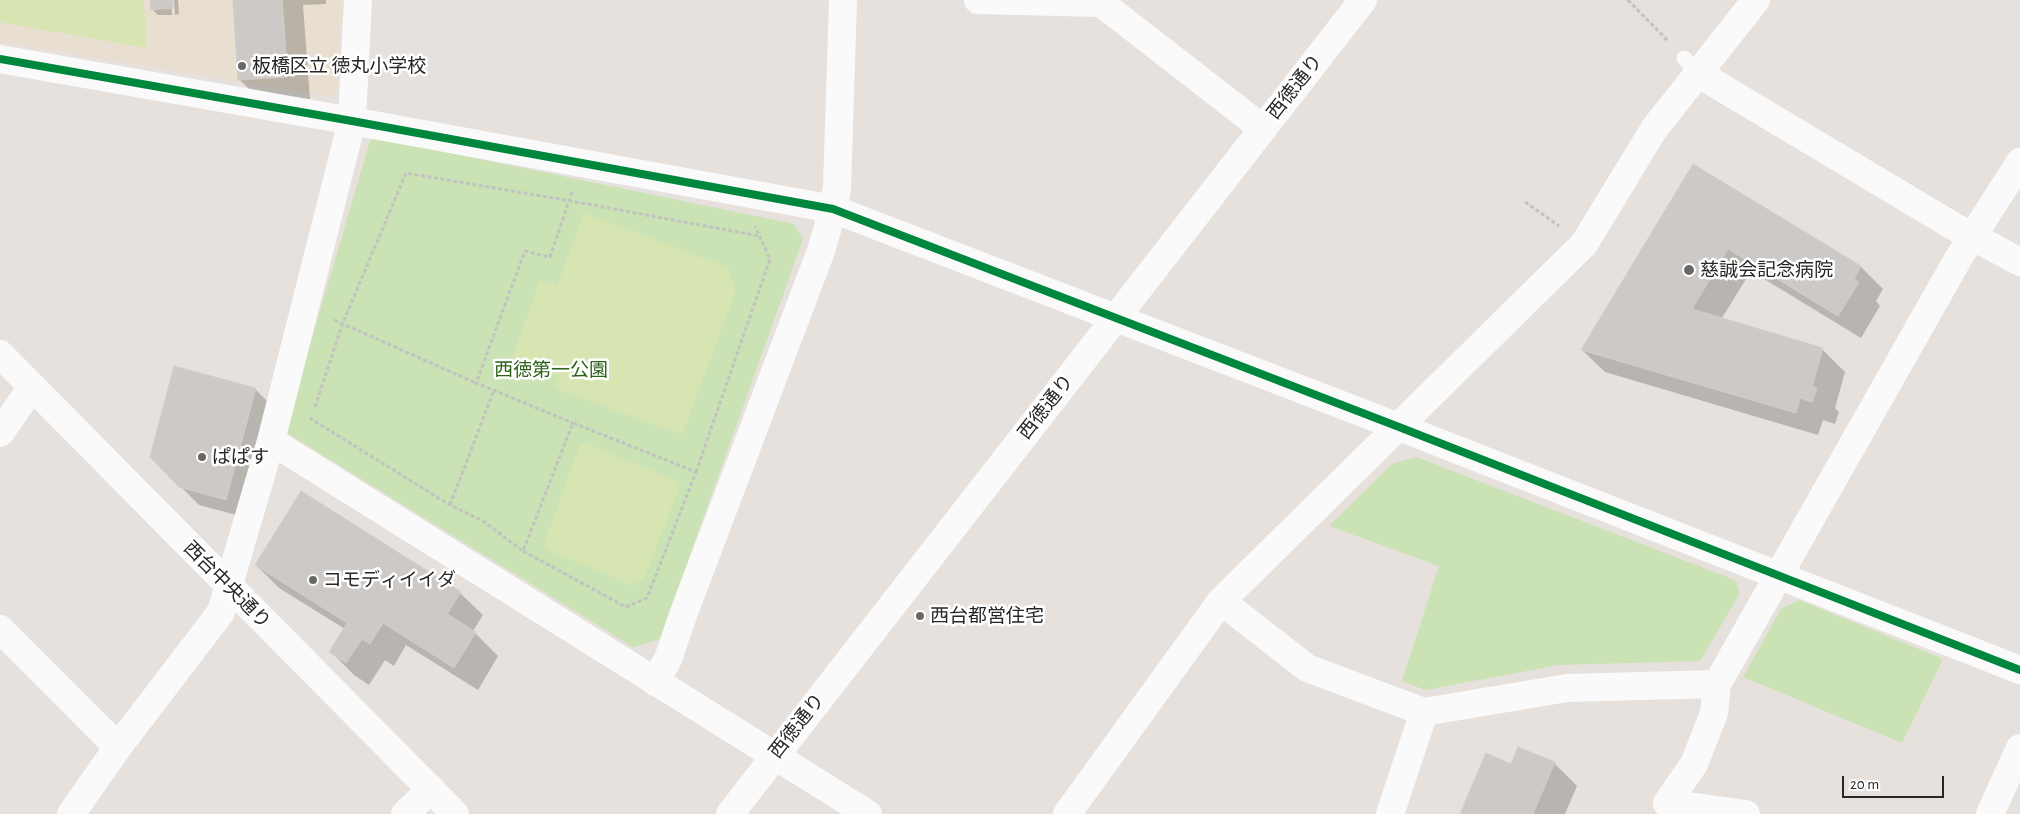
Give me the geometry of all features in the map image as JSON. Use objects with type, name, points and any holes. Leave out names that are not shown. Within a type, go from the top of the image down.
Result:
[{"type":"street","points":[[71,814],[118,747],[221,612],[271,441],[352,121],[358,0]]},
{"type":"street","points":[[655,682],[668,659],[821,251],[833,209],[837,188],[843,0]]},
{"type":"street","points":[[978,0],[1102,2],[1262,128]]},
{"type":"street","name":"西徳通り","points":[[730,814],[1363,0]]},
{"type":"street","points":[[1067,814],[1221,602],[1584,244],[1691,66],[1756,0]]},
{"type":"street","points":[[0,59],[833,209],[1399,427],[2020,670]]},
{"type":"street","points":[[1691,66],[1974,237],[2020,262]]},
{"type":"street","points":[[1746,814],[1667,803],[1694,764],[1714,713],[1717,684],[1958,259],[1974,237],[2020,162]]},
{"type":"street","name":"西台中央通り","points":[[0,354],[455,814]]},
{"type":"street","points":[[0,433],[32,387]]},
{"type":"street","points":[[271,441],[868,814]]},
{"type":"street","points":[[1221,602],[1307,668],[1424,712],[1567,688],[1717,684]]},
{"type":"street","points":[[0,629],[118,747]]},
{"type":"street","points":[[1390,814],[1424,712]]},
{"type":"street","points":[[1990,814],[2020,748]]},
{"type":"street","points":[[405,814],[430,789]]},
{"type":"path","points":[[1628,0],[1691,66]]},
{"type":"path","points":[[759,195],[755,228],[759,236],[770,259],[696,472],[647,598],[626,607],[523,551],[483,521],[450,505],[311,419],[342,325],[406,173],[759,236]]},
{"type":"path","points":[[476,383],[525,250],[550,257],[571,201]]},
{"type":"path","points":[[1525,202],[1584,244]]},
{"type":"path","points":[[342,325],[476,383],[696,472]]},
{"type":"path","points":[[450,505],[494,390]]},
{"type":"path","points":[[523,551],[573,423]]},
{"type":"shaded area","name":"板橋区立 徳丸小学校","points":[[0,0],[342,0],[337,90],[329,97],[0,42]]},
{"type":"green space","points":[[0,0],[144,0],[146,48],[0,22]]},
{"type":"green space","name":"西徳第一公園","points":[[378,138],[794,224],[803,239],[660,639],[633,647],[287,433],[288,420],[370,141]]},
{"type":"green space","points":[[584,213],[727,267],[736,290],[682,435],[554,388],[558,376],[512,359],[540,280],[557,286]]},
{"type":"green space","points":[[586,443],[681,483],[644,579],[632,585],[547,550],[544,544],[579,447]]},
{"type":"green space","points":[[1416,457],[1735,580],[1740,593],[1700,661],[1559,665],[1425,690],[1402,681],[1439,566],[1329,526],[1392,464]]},
{"type":"green space","points":[[1799,600],[1943,659],[1902,743],[1743,677],[1781,609]]},
{"type":"building","points":[[150,0],[173,0],[173,8],[151,10]]},
{"type":"building","points":[[233,0],[282,0],[288,77],[238,80]]},
{"type":"building","points":[[1693,164],[1861,266],[1854,279],[1859,282],[1838,316],[1728,249],[1692,309],[1823,348],[1812,387],[1817,388],[1812,402],[1800,398],[1796,413],[1581,350]]},
{"type":"building","points":[[174,366],[256,388],[226,500],[179,487],[150,457]]},
{"type":"building","points":[[301,491],[461,592],[447,614],[476,632],[454,668],[383,623],[370,644],[362,639],[346,663],[329,652],[347,623],[255,565]]},
{"type":"building","points":[[1518,747],[1555,762],[1533,814],[1460,814],[1486,753],[1511,764]]},
{"type":"cycle path","points":[[0,59],[833,209],[1399,427],[2020,670]]},
{"type":"place","name":"板橋区立 徳丸小学校","points":[[242,66]]},
{"type":"place","name":"慈誠会記念病院","points":[[1689,270]]},
{"type":"place","name":"ぱぱす","points":[[202,457]]},
{"type":"place","name":"コモディイイダ","points":[[313,580]]},
{"type":"place","name":"西台都営住宅","points":[[920,616]]}]
